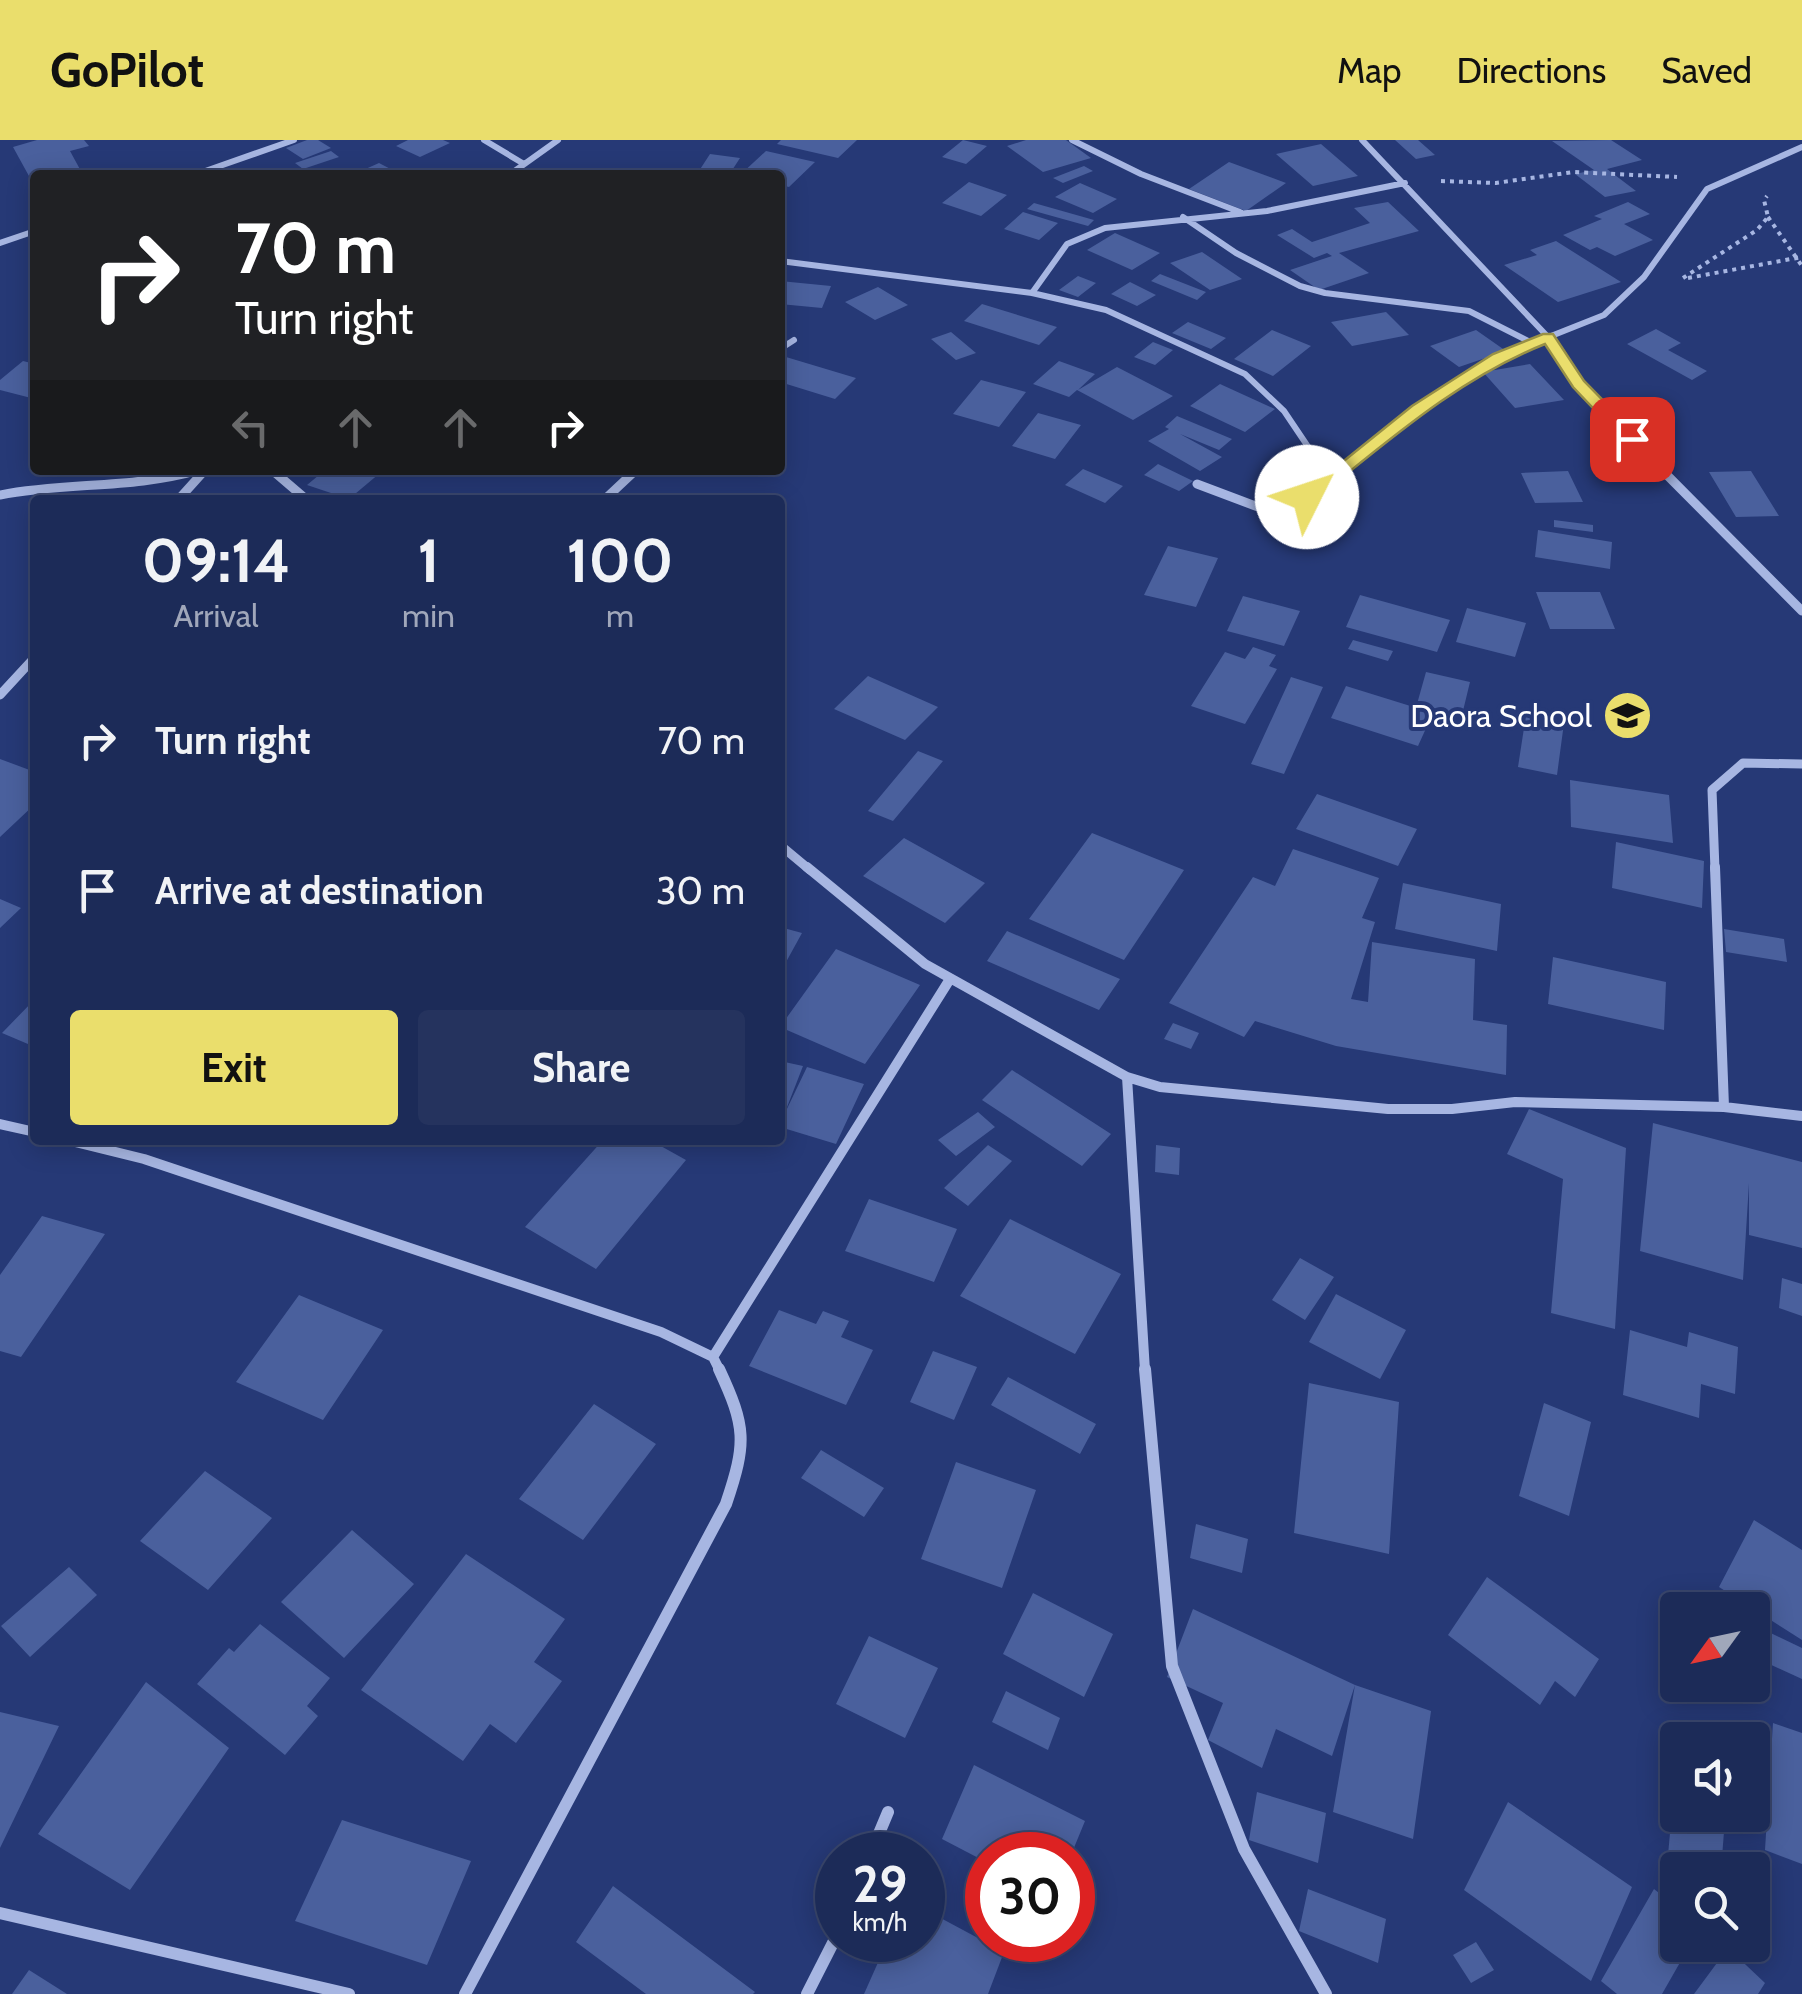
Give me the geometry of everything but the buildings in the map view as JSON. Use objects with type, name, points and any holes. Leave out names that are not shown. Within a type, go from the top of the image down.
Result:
[{"type":"street","points":[[208,170],[294,140]]},
{"type":"street","points":[[484,140],[524,164]]},
{"type":"street","points":[[516,170],[558,140]]},
{"type":"street","points":[[1072,140],[1141,174],[1246,214]]},
{"type":"street","points":[[1362,140],[1548,337],[1601,410],[1802,611]]},
{"type":"street","points":[[1197,484],[1258,507],[1285,507],[1307,497],[1418,409],[1498,357],[1604,314],[1655,264],[1707,189],[1802,147]]},
{"type":"street","points":[[1032,293],[1050,273],[1060,250],[1079,237],[1184,217],[1246,214],[1402,179]]},
{"type":"street","points":[[1184,217],[1236,254],[1300,286],[1325,294],[1468,311],[1532,343]]},
{"type":"street","points":[[0,242],[30,233]]},
{"type":"street","points":[[785,262],[1032,293],[1106,310],[1245,374],[1284,410],[1328,477]]},
{"type":"street","points":[[785,346],[794,340]]},
{"type":"street","points":[[0,494],[27,488],[145,484],[182,475]]},
{"type":"street","points":[[182,495],[198,475]]},
{"type":"street","points":[[278,475],[301,495]]},
{"type":"street","points":[[609,495],[631,475]]},
{"type":"street","points":[[0,695],[30,662]]},
{"type":"street","points":[[1724,1107],[1712,790],[1743,763],[1802,764]]},
{"type":"street","points":[[785,849],[902,946],[950,979],[1127,1076],[1160,1086],[1388,1109],[1452,1110],[1516,1102],[1724,1107],[1802,1116]]},
{"type":"street","points":[[713,1357],[950,979]]},
{"type":"street","points":[[1127,1076],[1138,1298],[1172,1666],[1244,1849],[1326,1994]]},
{"type":"street","points":[[0,1124],[30,1131]]},
{"type":"street","points":[[87,1145],[144,1159],[643,1326],[713,1357],[740,1414],[740,1462],[726,1504],[465,1994]]},
{"type":"street","points":[[880,1832],[888,1812]]},
{"type":"street","points":[[0,1913],[349,1994]]},
{"type":"street","points":[[807,1994],[823,1962]]},
{"type":"path","points":[[1402,179],[1467,183],[1530,180],[1573,172],[1724,180]]},
{"type":"path","points":[[1776,186],[1764,200],[1768,217],[1802,266]]},
{"type":"path","points":[[1768,217],[1757,230],[1682,279],[1800,258]]},
{"type":"place","name":"Daora School","points":[[1627,715]]},
{"type":"route","points":[[1307,497],[1418,409],[1498,357],[1548,337],[1578,384],[1632,439]]}]
